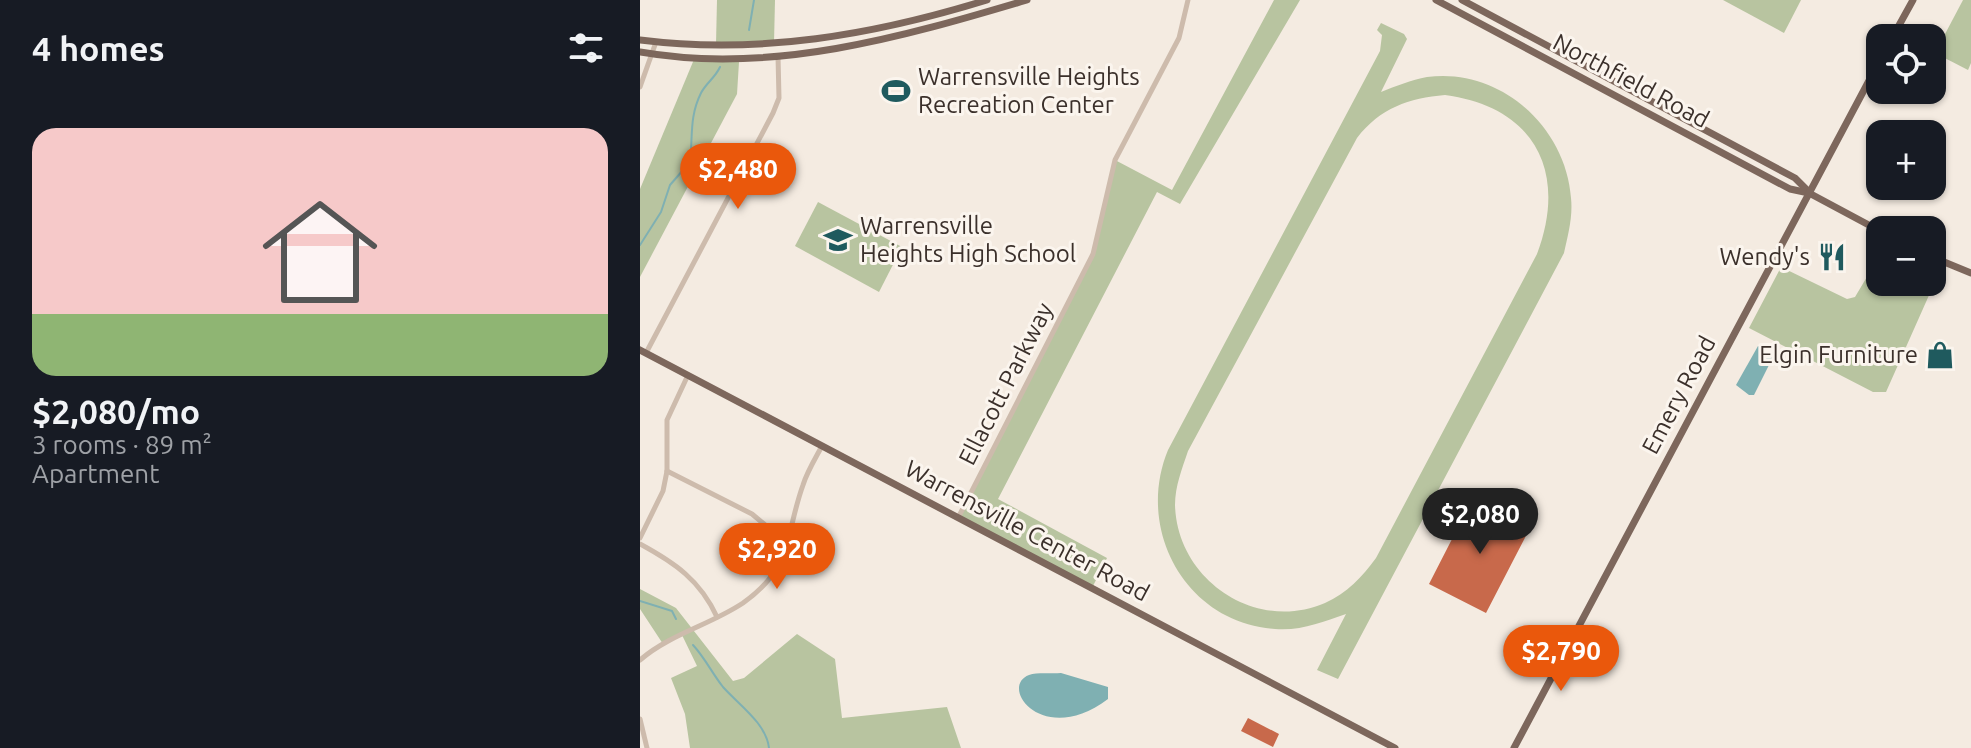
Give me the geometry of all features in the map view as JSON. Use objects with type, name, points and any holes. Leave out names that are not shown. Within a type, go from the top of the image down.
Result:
[{"type":"main road","points":[[640,40],[762,44],[825,39],[892,27],[987,0]]},
{"type":"main road","points":[[640,52],[653,55],[778,56],[863,45],[921,32],[1027,0]]},
{"type":"main road","name":"Northfield Road","points":[[1436,0],[1790,189],[1809,193],[1866,224]]},
{"type":"main road","name":"Northfield Road","points":[[1462,0],[1795,178],[1809,193]]},
{"type":"main road","points":[[1900,24],[1913,0]]},
{"type":"main road","points":[[1480,24],[1486,13]]},
{"type":"main road","points":[[1534,52],[1539,41]]},
{"type":"main road","name":"Emery Road","points":[[1514,748],[1866,86]]},
{"type":"main road","points":[[1624,100],[1629,89]]},
{"type":"main road","points":[[1720,152],[1726,141]]},
{"type":"main road","points":[[1946,263],[1971,273]]},
{"type":"main road","name":"Warrensville Center Road","points":[[643,352],[1395,748]]},
{"type":"street","name":"Ellacott Parkway","points":[[958,518],[1093,254],[1110,172],[1179,38],[1188,0]]},
{"type":"street","points":[[640,87],[656,42]]},
{"type":"street","points":[[643,352],[773,113],[779,98],[778,56]]},
{"type":"street","points":[[688,375],[667,420],[664,444],[667,471],[659,503],[640,541],[689,575],[703,591],[717,617]]},
{"type":"street","points":[[640,660],[653,649],[717,617],[757,591],[772,574],[788,545],[803,484],[822,446]]},
{"type":"street","points":[[667,471],[752,514],[788,545]]},
{"type":"street","points":[[640,719],[647,748]]},
{"type":"green space","points":[[717,0],[775,0],[774,43],[716,44]]},
{"type":"green space","points":[[1274,0],[1300,0],[1180,204],[1157,192],[998,499],[1107,558],[1092,588],[958,518],[1093,254],[1115,160],[1172,190]]},
{"type":"green space","points":[[1723,0],[1801,0],[1784,33]]},
{"type":"green space","points":[[1963,0],[1971,0],[1971,63],[1968,70],[1946,59],[1946,32]]},
{"type":"green space","points":[[1381,23],[1404,34],[1407,39],[1381,92],[1421,78],[1454,76],[1503,92],[1524,107],[1557,148],[1566,172],[1571,212],[1564,253],[1338,679],[1317,670],[1346,614],[1303,627],[1275,629],[1243,623],[1216,610],[1193,591],[1176,567],[1164,540],[1158,511],[1159,480],[1168,450],[1380,51],[1382,35],[1377,30]],"holes":[[[1445,95],[1476,102],[1502,113],[1522,129],[1536,148],[1545,171],[1548,196],[1546,224],[1537,254],[1376,558],[1365,572],[1347,589],[1325,603],[1299,610],[1273,611],[1248,605],[1225,593],[1205,577],[1190,556],[1179,532],[1175,498],[1188,451],[1357,138],[1375,119],[1407,102]]]},
{"type":"green space","points":[[695,57],[739,62],[737,94],[640,277],[640,189]]},
{"type":"green space","points":[[818,202],[902,247],[879,292],[795,246]]},
{"type":"green space","points":[[1781,267],[1847,299],[1855,297],[1866,279],[1866,296],[1929,296],[1886,392],[1873,392],[1749,328]]},
{"type":"green space","points":[[640,589],[676,608],[733,681],[744,678],[797,634],[835,659],[842,718],[947,707],[961,748],[690,748],[685,714],[671,678],[697,666],[682,635],[663,644],[640,609]]},
{"type":"water","points":[[1758,346],[1774,355],[1754,395],[1749,395],[1736,385]]},
{"type":"water","points":[[1061,673],[1108,687],[1108,699],[1085,713],[1064,718],[1046,716],[1032,710],[1023,701],[1019,691],[1021,681],[1029,675]]},
{"type":"building","points":[[1479,501],[1530,528],[1486,613],[1429,584],[1471,502],[1476,505]]},
{"type":"building","points":[[1248,718],[1279,734],[1273,747],[1241,731]]},
{"type":"waterway","points":[[749,30],[754,0]]},
{"type":"waterway","points":[[640,245],[661,212],[670,185],[690,162],[697,102],[720,67]]},
{"type":"waterway","points":[[640,601],[672,611],[676,619]]},
{"type":"waterway","points":[[693,645],[723,687],[763,730],[769,748]]},
{"type":"place","name":"Warrensville Heights Recreation Center","points":[[896,91]]},
{"type":"place","name":"Warrensville Heights High School","points":[[838,240]]},
{"type":"place","name":"Wendy's","points":[[1832,257]]},
{"type":"place","name":"Elgin Furniture","points":[[1940,355]]}]
